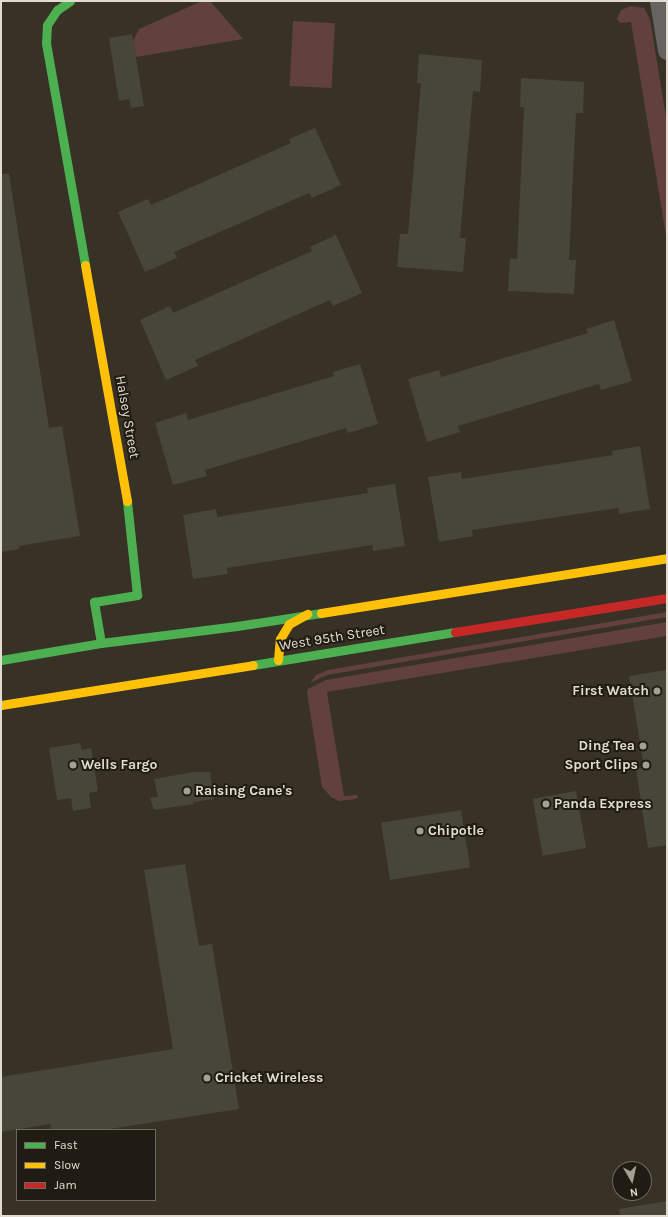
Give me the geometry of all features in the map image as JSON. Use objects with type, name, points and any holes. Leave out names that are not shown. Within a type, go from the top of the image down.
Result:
[{"type":"main road","name":"Halsey Street","points":[[70,1],[57,10],[47,25],[46,43],[129,511],[137,595],[94,602],[101,643]]},
{"type":"main road","name":"West 95th Street","points":[[1,660],[101,643],[237,626],[308,613],[667,558]]},
{"type":"main road","name":"West 95th Street","points":[[1,704],[667,598]]},
{"type":"main road","points":[[278,660],[280,639],[289,624],[308,613]]},
{"type":"main road","points":[[237,626],[255,631]]},
{"type":"main road","points":[[268,645],[278,660]]},
{"type":"street","points":[[659,1],[667,50]]},
{"type":"shaded area","points":[[202,1],[210,1],[243,39],[136,57],[133,41],[139,29]]},
{"type":"shaded area","points":[[631,6],[644,8],[650,19],[667,123],[667,242],[631,22],[620,23],[617,19],[621,10]]},
{"type":"shaded area","points":[[293,21],[335,23],[332,88],[290,86]]},
{"type":"shaded area","points":[[667,612],[667,617],[327,675],[310,683],[316,675],[328,670]]},
{"type":"shaded area","points":[[667,622],[667,636],[327,692],[344,796],[357,795],[358,797],[356,799],[339,801],[331,797],[322,787],[307,692],[308,689],[326,680]]},
{"type":"building","points":[[132,34],[144,106],[131,108],[129,99],[119,101],[109,38]]},
{"type":"building","points":[[419,54],[482,60],[480,92],[473,91],[460,238],[466,238],[463,272],[397,267],[400,234],[408,234],[421,83],[417,83]]},
{"type":"building","points":[[521,78],[584,82],[583,113],[576,113],[569,260],[576,260],[574,294],[508,291],[510,258],[517,259],[524,107],[520,107]]},
{"type":"building","points":[[315,128],[341,185],[312,198],[309,193],[174,252],[177,258],[145,272],[118,212],[148,199],[151,205],[291,143],[289,139]]},
{"type":"building","points":[[1,174],[9,174],[49,428],[62,426],[80,536],[19,546],[19,549],[1,552]]},
{"type":"building","points":[[336,235],[362,293],[333,306],[330,300],[195,360],[198,366],[166,380],[140,320],[170,306],[173,313],[312,251],[310,247]]},
{"type":"building","points":[[614,320],[632,381],[601,390],[599,384],[458,426],[460,432],[427,442],[408,379],[439,370],[441,377],[588,333],[586,329]]},
{"type":"building","points":[[360,364],[378,424],[348,433],[346,428],[205,470],[207,476],[173,485],[155,423],[186,413],[188,420],[334,376],[333,372]]},
{"type":"building","points":[[640,446],[650,509],[619,514],[618,508],[472,530],[473,536],[439,542],[428,477],[461,472],[462,479],[613,455],[612,451]]},
{"type":"building","points":[[395,484],[405,546],[373,551],[372,545],[227,568],[228,574],[193,579],[183,515],[216,509],[217,517],[368,493],[367,488]]},
{"type":"building","points":[[667,670],[667,845],[648,848],[636,769],[644,767],[629,676]]},
{"type":"building","name":"Wells Fargo","points":[[80,743],[82,750],[91,748],[98,791],[89,793],[91,808],[73,811],[71,798],[57,800],[49,748]]},
{"type":"building","name":"Raising Cane's","points":[[194,772],[210,772],[214,799],[193,802],[194,804],[154,810],[150,798],[158,797],[154,779]]},
{"type":"building","points":[[576,791],[586,848],[543,856],[533,799]]},
{"type":"building","points":[[461,810],[470,867],[390,880],[381,823]]},
{"type":"building","points":[[185,864],[199,946],[212,944],[239,1109],[109,1129],[51,1129],[50,1124],[1,1132],[1,1077],[173,1049],[144,870]]},
{"type":"building","points":[[667,1201],[667,1216],[620,1216],[619,1209]]},
{"type":"traffic: fast","points":[[70,1],[57,10],[47,25],[46,43],[85,265]]},
{"type":"traffic: fast","points":[[101,643],[94,602],[137,595],[127,501]]},
{"type":"traffic: fast","points":[[1,660],[101,643],[237,626],[321,613]]},
{"type":"traffic: fast","points":[[253,665],[455,632]]},
{"type":"traffic: slow","points":[[85,265],[127,501]]},
{"type":"traffic: slow","points":[[321,613],[667,558]]},
{"type":"traffic: slow","points":[[278,660],[280,639],[289,624],[307,614]]},
{"type":"traffic: slow","points":[[1,705],[253,665]]},
{"type":"traffic: jam","points":[[455,632],[667,598]]},
{"type":"place","name":"First Watch","points":[[657,691]]},
{"type":"place","name":"Ding Tea","points":[[643,746]]},
{"type":"place","name":"Wells Fargo","points":[[73,765]]},
{"type":"place","name":"Sport Clips","points":[[646,765]]},
{"type":"place","name":"Raising Cane's","points":[[187,791]]},
{"type":"place","name":"Panda Express","points":[[546,804]]},
{"type":"place","name":"Chipotle","points":[[420,831]]},
{"type":"place","name":"Cricket Wireless","points":[[207,1078]]}]
